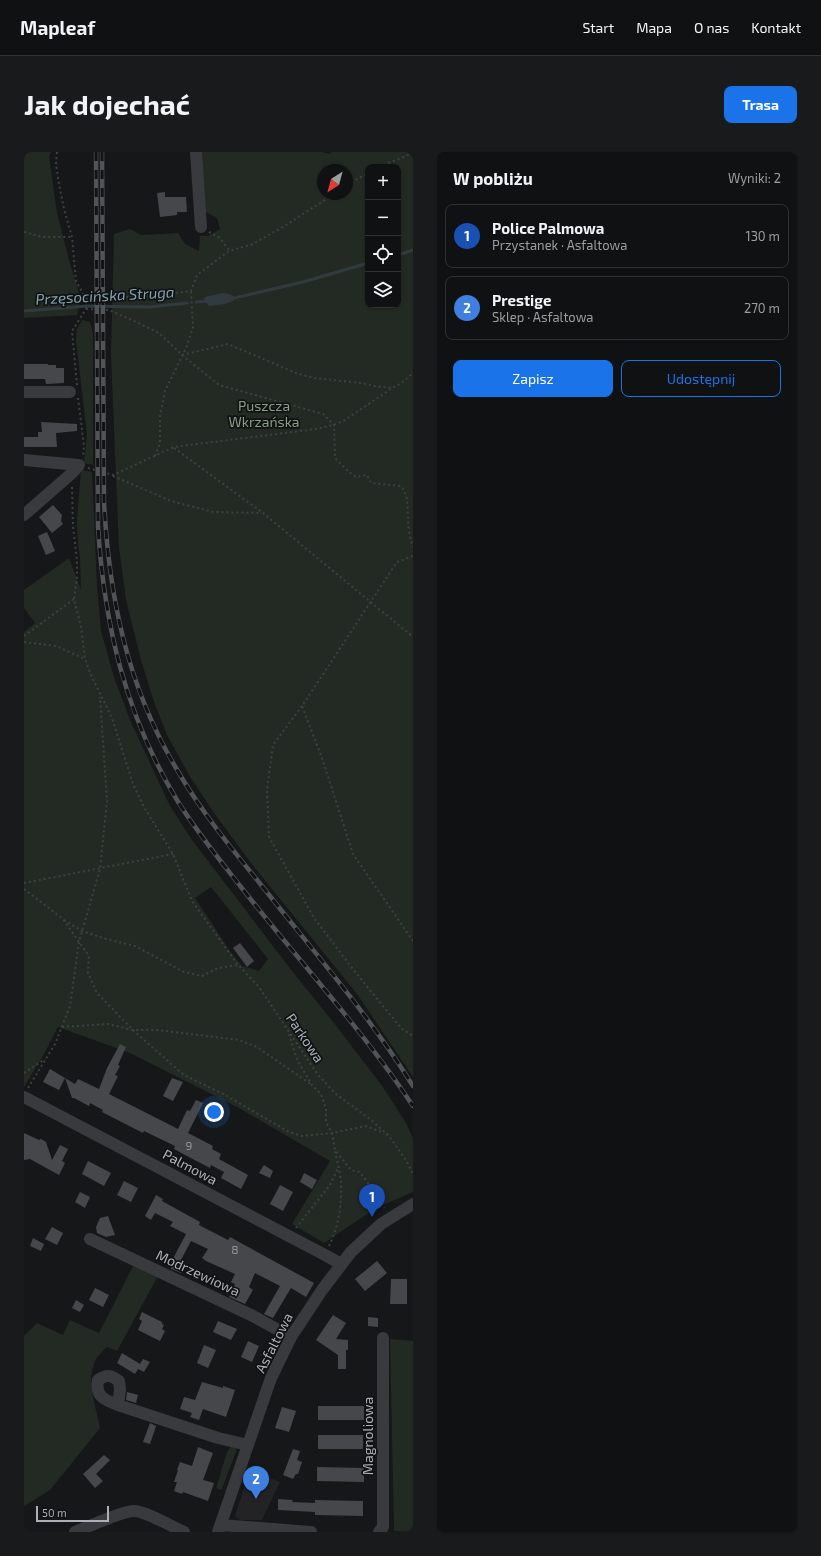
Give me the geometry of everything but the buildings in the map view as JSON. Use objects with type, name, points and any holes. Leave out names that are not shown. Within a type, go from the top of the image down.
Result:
[{"type":"street","points":[[196,152],[201,227]]},
{"type":"street","points":[[24,392],[70,392]]},
{"type":"street","points":[[24,460],[79,465]]},
{"type":"street","points":[[24,515],[72,473],[79,465]]},
{"type":"street","name":"Palmowa","points":[[25,1094],[325,1254],[340,1264]]},
{"type":"street","name":"Asfaltowa","points":[[220,1528],[273,1374],[291,1337],[309,1308],[340,1264],[372,1232],[387,1220],[413,1204]]},
{"type":"street","name":"Modrzewiowa","points":[[90,1239],[253,1316],[291,1337]]},
{"type":"street","name":"Magnoliowa","points":[[379,1532],[383,1527],[383,1338]]},
{"type":"street","points":[[118,1405],[218,1438],[248,1445]]},
{"type":"street","points":[[75,1532],[134,1511],[142,1513],[184,1532]]},
{"type":"street","points":[[220,1528],[311,1532]]},
{"type":"path","points":[[57,152],[56,164],[64,209],[72,236],[76,281],[86,299],[86,309],[109,310],[158,333],[219,385],[323,414],[334,425],[335,458],[349,472],[356,477],[367,475],[372,483],[401,486],[406,492],[408,518],[413,546]]},
{"type":"path","points":[[386,164],[413,153]]},
{"type":"path","points":[[353,182],[365,175]]},
{"type":"path","points":[[154,457],[160,443],[160,416],[165,391],[187,346],[194,327],[191,291],[197,275],[229,251],[253,244],[325,200]]},
{"type":"path","points":[[201,227],[220,238],[229,251]]},
{"type":"path","points":[[24,232],[42,237],[72,236]]},
{"type":"path","points":[[86,299],[150,296],[191,291]]},
{"type":"path","points":[[182,355],[228,344],[308,377],[392,388]]},
{"type":"path","points":[[113,476],[174,447],[316,429],[334,425],[345,420],[413,374]]},
{"type":"path","points":[[174,447],[263,513],[413,637]]},
{"type":"path","points":[[79,465],[113,476],[171,501],[213,512],[263,513]]},
{"type":"path","points":[[25,1094],[55,1044],[70,1006],[79,942],[100,869],[107,801],[100,695],[85,659],[81,627],[74,598],[77,577],[77,561],[71,491],[73,482]]},
{"type":"path","points":[[413,556],[397,562],[302,706],[273,745],[266,790],[269,837],[314,918],[401,1028],[413,1036]]},
{"type":"path","points":[[24,636],[74,598]]},
{"type":"path","points":[[24,642],[56,646],[85,659]]},
{"type":"path","name":"Parkowa","points":[[100,695],[112,718],[133,784],[145,810],[173,854],[192,901],[238,965],[259,987],[318,1075],[336,1094],[371,1120],[388,1136],[406,1160],[413,1174]]},
{"type":"path","points":[[302,706],[322,758],[353,854],[413,941]]},
{"type":"path","points":[[24,883],[173,854]]},
{"type":"path","points":[[24,889],[63,919],[82,931],[135,946],[184,972],[202,976],[218,968],[238,965]]},
{"type":"path","points":[[63,919],[89,956],[88,973],[97,993],[133,1030],[184,1075],[225,1095],[289,1132],[302,1136],[332,1133],[366,1126],[377,1129],[388,1136]]},
{"type":"path","points":[[62,1027],[108,1024],[133,1030],[157,1030],[239,1040],[257,1047],[312,1085],[322,1094],[326,1108],[326,1122],[332,1133],[341,1184],[341,1204],[333,1237],[328,1248]]},
{"type":"path","points":[[288,1030],[297,1060],[312,1085]]},
{"type":"path","points":[[24,1073],[46,1058]]},
{"type":"path","points":[[335,1150],[351,1170],[359,1172],[364,1177],[384,1208]]},
{"type":"path","points":[[294,1231],[330,1185],[338,1167]]},
{"type":"shaded area","points":[[223,293],[233,296],[233,301],[225,304],[209,306],[204,299],[205,297]]},
{"type":"shaded area","points":[[250,1470],[280,1482],[262,1520],[240,1520],[235,1516]]},
{"type":"green space","points":[[24,152],[51,152],[49,156],[57,213],[81,299],[77,315],[24,318]]},
{"type":"green space","name":"Puszcza Wkrzańska","points":[[201,152],[322,152],[330,154],[331,152],[413,152],[413,1077],[357,994],[251,863],[214,813],[189,775],[167,735],[153,699],[141,660],[126,600],[119,548],[111,355],[114,234],[130,229],[141,235],[178,233],[185,244],[199,251],[200,236],[208,236],[220,229],[217,218],[204,211]]},
{"type":"green space","points":[[82,320],[90,322],[93,334],[93,465],[84,463],[87,435],[76,340],[77,329]]},
{"type":"green space","points":[[81,470],[92,472],[97,587],[101,631],[114,677],[130,720],[170,806],[192,840],[383,1087],[406,1123],[413,1138],[413,1192],[376,1208],[324,1243],[292,1224],[330,1161],[239,1108],[130,1053],[58,1027],[24,1087],[24,632],[35,623],[24,608],[24,590],[69,558],[81,590],[77,520]],"holes":[[[211,887],[268,959],[259,971],[242,966],[230,951],[195,898]]]},
{"type":"green space","points":[[133,1266],[158,1276],[117,1351],[107,1347],[95,1361],[91,1377],[94,1403],[100,1428],[50,1490],[24,1506],[24,1336],[37,1323],[63,1335],[70,1320],[99,1333]]},
{"type":"green space","points":[[390,1339],[413,1341],[413,1532],[394,1531]]},
{"type":"green space","points":[[231,1446],[237,1449],[221,1490],[216,1488],[227,1452]]},
{"type":"waterway","name":"Przęsocińska Struga","points":[[401,254],[413,250]]},
{"type":"waterway","name":"Przęsocińska Struga","points":[[230,299],[303,282],[365,264]]},
{"type":"waterway","name":"Przęsocińska Struga","points":[[196,302],[209,301]]},
{"type":"waterway","name":"Przęsocińska Struga","points":[[24,311],[88,306],[149,307],[187,303]]},
{"type":"railway","points":[[96,152],[98,526],[106,598],[120,668],[144,735],[159,768],[192,823],[263,914],[373,1050],[413,1106]]},
{"type":"railway","points":[[102,152],[104,502],[110,572],[116,606],[133,672],[159,737],[195,799],[227,843],[360,1009],[413,1086]]},
{"type":"place","name":"Police Palmowa","points":[[372,1217]]},
{"type":"place","name":"Prestige","points":[[256,1499]]}]
